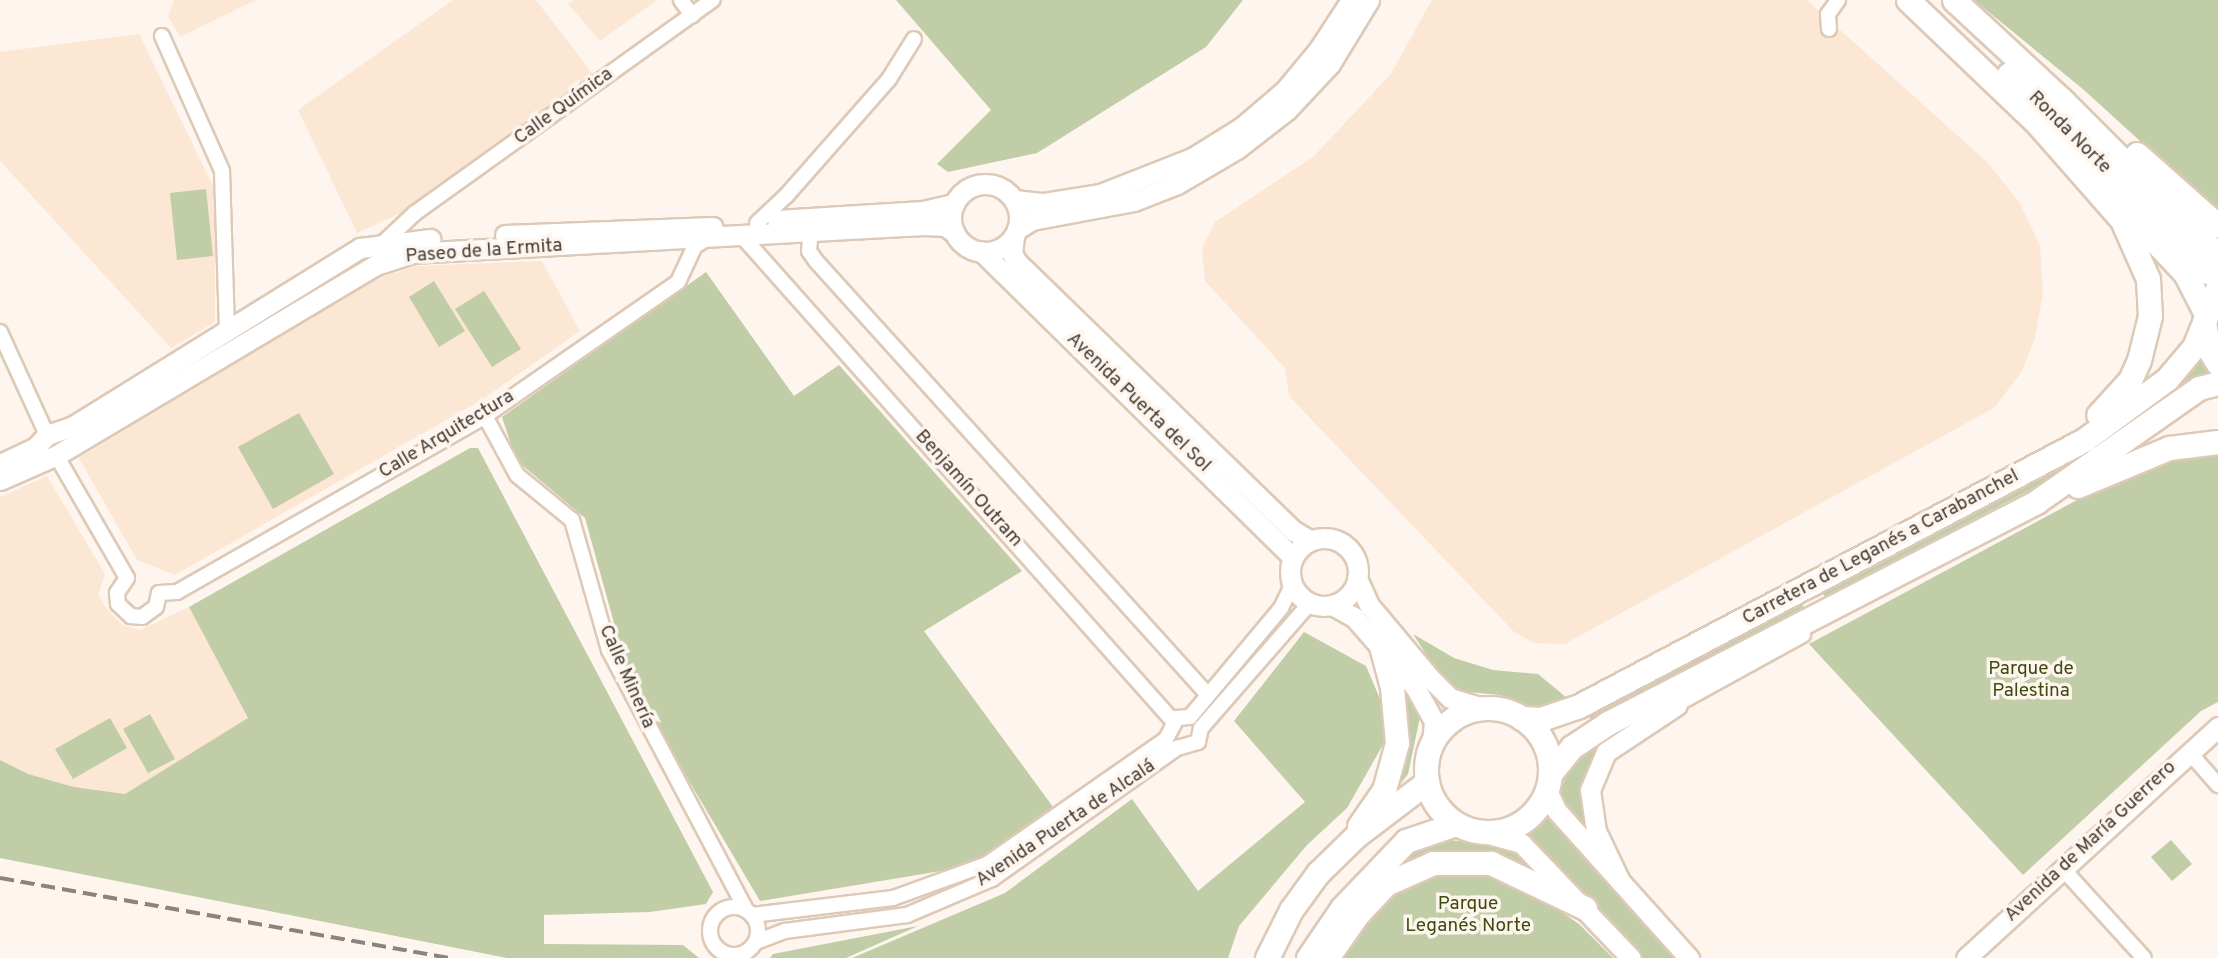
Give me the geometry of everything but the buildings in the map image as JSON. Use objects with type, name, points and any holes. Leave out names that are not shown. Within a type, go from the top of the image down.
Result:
[{"type":"main road","points":[[1351,0],[1319,49],[1285,90],[1242,128],[1192,158],[1100,194],[1044,203],[1014,200],[999,187],[980,184],[963,191],[954,204],[955,233],[981,251],[999,248],[1032,220],[1134,201],[1177,184],[1238,149],[1287,110],[1330,64],[1369,0]]},
{"type":"main road","points":[[1914,2],[2185,273],[2204,317],[2209,349],[2218,364]]},
{"type":"main road","name":"Ronda Norte","points":[[1914,2],[2052,114],[2214,271]]},
{"type":"main road","name":"Ronda Norte","points":[[1958,4],[2214,271]]},
{"type":"main road","name":"Ronda Norte","points":[[1958,4],[1999,29],[2137,154],[2218,238]]},
{"type":"main road","points":[[2024,473],[2109,407],[2139,360],[2150,316],[2144,262],[2122,220],[2035,121]]},
{"type":"main road","points":[[2137,154],[2218,226]]},
{"type":"main road","points":[[1014,200],[1015,232]]},
{"type":"main road","name":"Paseo de la Ermita","points":[[810,224],[923,211],[954,204]]},
{"type":"main road","name":"Paseo de la Ermita","points":[[0,480],[352,253],[383,243],[810,224],[945,226],[955,233]]},
{"type":"main road","name":"Paseo de la Ermita","points":[[0,464],[34,448],[53,444],[376,265],[412,253],[706,239],[741,235],[765,225]]},
{"type":"main road","name":"Avenida Puerta del Sol","points":[[1015,232],[1012,254],[1027,272],[1294,531],[1310,540]]},
{"type":"main road","name":"Avenida Puerta del Sol","points":[[981,251],[1293,557]]},
{"type":"main road","name":"Carretera de Leganés a Carabanchel","points":[[1521,718],[1541,719],[1579,706],[2084,440],[2167,379],[2194,346],[2204,317],[2214,271]]},
{"type":"main road","name":"Carretera de Leganés a Carabanchel","points":[[1549,782],[1572,747],[1608,723],[1863,589],[1886,582],[2036,502],[2200,388],[2218,383]]},
{"type":"main road","points":[[2036,502],[2145,456],[2218,442]]},
{"type":"main road","points":[[1631,958],[1521,843],[1456,824],[1433,799],[1427,782],[1434,721],[1429,709],[1381,646],[1354,617],[1332,605],[1310,603],[1292,585],[1293,557],[1310,540],[1328,537],[1345,545],[1356,560],[1357,578],[1369,605],[1450,698],[1521,718],[1546,748],[1549,782],[1557,811],[1689,958]]},
{"type":"main road","points":[[1332,605],[1349,595],[1357,578]]},
{"type":"main road","points":[[1802,635],[1886,582]]},
{"type":"main road","points":[[1267,958],[1304,891],[1341,851],[1376,804],[1394,761],[1398,724],[1381,646]]},
{"type":"main road","points":[[1620,881],[1596,831],[1590,790],[1606,752],[1677,705]]},
{"type":"main road","points":[[1432,744],[1447,723],[1483,708]]},
{"type":"main road","name":"Avenida de María Guerrero","points":[[1966,958],[2218,727]]},
{"type":"main road","points":[[1341,851],[1427,782]]},
{"type":"main road","points":[[1480,832],[1516,826],[1536,811],[1549,782]]},
{"type":"main road","points":[[1308,958],[1342,908],[1406,841],[1456,824]]},
{"type":"main road","points":[[1327,958],[1357,915],[1385,884],[1433,863],[1491,863],[1585,908]]},
{"type":"street","points":[[681,0],[692,15]]},
{"type":"street","name":"Calle Química","points":[[383,243],[415,213],[713,0]]},
{"type":"street","points":[[1829,29],[1828,14],[1838,0]]},
{"type":"street","points":[[162,36],[222,172],[227,332]]},
{"type":"street","points":[[762,258],[765,225],[786,196],[895,73],[914,39]]},
{"type":"street","points":[[786,196],[791,208],[810,224]]},
{"type":"street","points":[[415,213],[412,226],[426,239]]},
{"type":"street","name":"Benjamín Outram","points":[[810,224],[809,251],[816,261],[1208,695]]},
{"type":"street","name":"Benjamín Outram","points":[[741,235],[1171,728],[1180,748]]},
{"type":"street","name":"Calle Arquitectura","points":[[53,444],[127,578],[117,599],[131,616],[151,613],[159,593],[177,592],[485,416],[678,282],[695,246],[706,239]]},
{"type":"street","points":[[0,332],[53,444]]},
{"type":"street","name":"Calle Minería","points":[[485,416],[517,475],[572,520],[610,650],[628,690],[749,913]]},
{"type":"street","name":"Avenida Puerta de Alcalá","points":[[756,942],[785,931],[907,915],[979,885],[1180,748],[1198,742],[1196,723],[1208,695],[1281,608],[1292,585]]},
{"type":"street","name":"Avenida Puerta de Alcalá","points":[[749,913],[893,898],[987,864],[1171,728],[1196,723],[1310,603]]},
{"type":"street","points":[[1608,723],[1656,715],[1802,635]]},
{"type":"street","points":[[2189,752],[2218,785]]},
{"type":"street","points":[[2063,869],[2144,958]]},
{"type":"street","name":"Calle Minería","points":[[727,874],[727,908]]},
{"type":"street","points":[[727,908],[749,913],[758,928],[756,942],[746,953],[732,956],[714,945],[713,920],[727,908]]},
{"type":"shaded area","points":[[174,0],[256,0],[180,37],[168,16]]},
{"type":"shaded area","points":[[453,0],[536,0],[595,77],[403,212],[357,233],[298,110]]},
{"type":"shaded area","points":[[575,0],[657,0],[600,41],[568,4]]},
{"type":"shaded area","points":[[1432,0],[1807,0],[1987,162],[2020,203],[2040,246],[2043,294],[2035,338],[2022,371],[1994,408],[1565,644],[1534,643],[1514,632],[1289,396],[1285,368],[1205,281],[1202,248],[1215,222],[1313,157],[1390,75]]},
{"type":"shaded area","points":[[139,34],[215,190],[215,322],[171,348],[0,161],[0,52]]},
{"type":"shaded area","points":[[542,261],[580,331],[483,399],[175,575],[137,560],[79,458],[369,281],[416,266]]},
{"type":"shaded area","points":[[47,476],[105,574],[98,595],[106,608],[122,625],[140,630],[189,607],[248,718],[126,794],[74,787],[28,774],[0,760],[0,497]]},
{"type":"green space","points":[[896,0],[1243,0],[1206,47],[1037,153],[948,172],[937,164],[991,110]]},
{"type":"green space","points":[[1974,0],[2218,0],[2218,212],[2084,90]]},
{"type":"green space","points":[[206,189],[213,256],[177,260],[170,193]]},
{"type":"green space","points":[[706,272],[794,396],[839,365],[1022,571],[924,631],[1056,811],[977,865],[760,901],[630,681],[585,518],[516,460],[502,417]]},
{"type":"green space","points":[[434,281],[465,331],[439,347],[409,297]]},
{"type":"green space","points":[[484,291],[521,349],[492,367],[455,309]]},
{"type":"green space","points":[[2200,359],[2211,373],[2043,483],[1825,597],[1821,590],[2184,374]]},
{"type":"green space","points":[[299,413],[334,474],[273,509],[238,447]]},
{"type":"green space","points":[[470,448],[478,448],[713,892],[706,904],[650,912],[544,915],[544,944],[683,945],[699,958],[507,958],[0,858],[0,760],[28,774],[74,787],[125,794],[248,718],[189,607]]},
{"type":"green space","name":"Parque de Palestina","points":[[2218,449],[2218,702],[2201,711],[2023,875],[1809,644],[2146,463]]},
{"type":"green space","points":[[1800,601],[1804,608],[1591,720],[1587,712]]},
{"type":"green space","points":[[1304,632],[1366,666],[1380,699],[1384,743],[1347,808],[1307,845],[1239,926],[1228,958],[852,958],[1005,893],[1132,799],[1198,891],[1305,802],[1234,721]]},
{"type":"green space","points":[[1413,634],[1454,658],[1493,670],[1538,674],[1567,698],[1538,709],[1500,695],[1457,691],[1435,668]]},
{"type":"green space","points":[[1397,681],[1420,717],[1408,774],[1391,796]]},
{"type":"green space","points":[[150,714],[175,759],[148,773],[123,729]]},
{"type":"green space","points":[[110,718],[127,748],[73,779],[55,749]]},
{"type":"green space","points":[[1592,743],[1600,752],[1587,830],[1565,805],[1561,789],[1573,759]]},
{"type":"green space","points":[[1550,813],[1679,954],[1675,958],[1639,958],[1524,836]]},
{"type":"green space","points":[[1443,839],[1512,848],[1540,873],[1395,867],[1413,850]]},
{"type":"green space","points":[[2171,840],[2192,864],[2172,881],[2151,857]]},
{"type":"green space","name":"Parque Leganés Norte","points":[[1468,873],[1498,878],[1538,896],[1579,924],[1613,958],[1338,958],[1361,923],[1395,890],[1437,874]]},
{"type":"green space","points":[[918,926],[846,958],[770,958],[773,954]]},
{"type":"railway","points":[[0,878],[449,958]]}]
